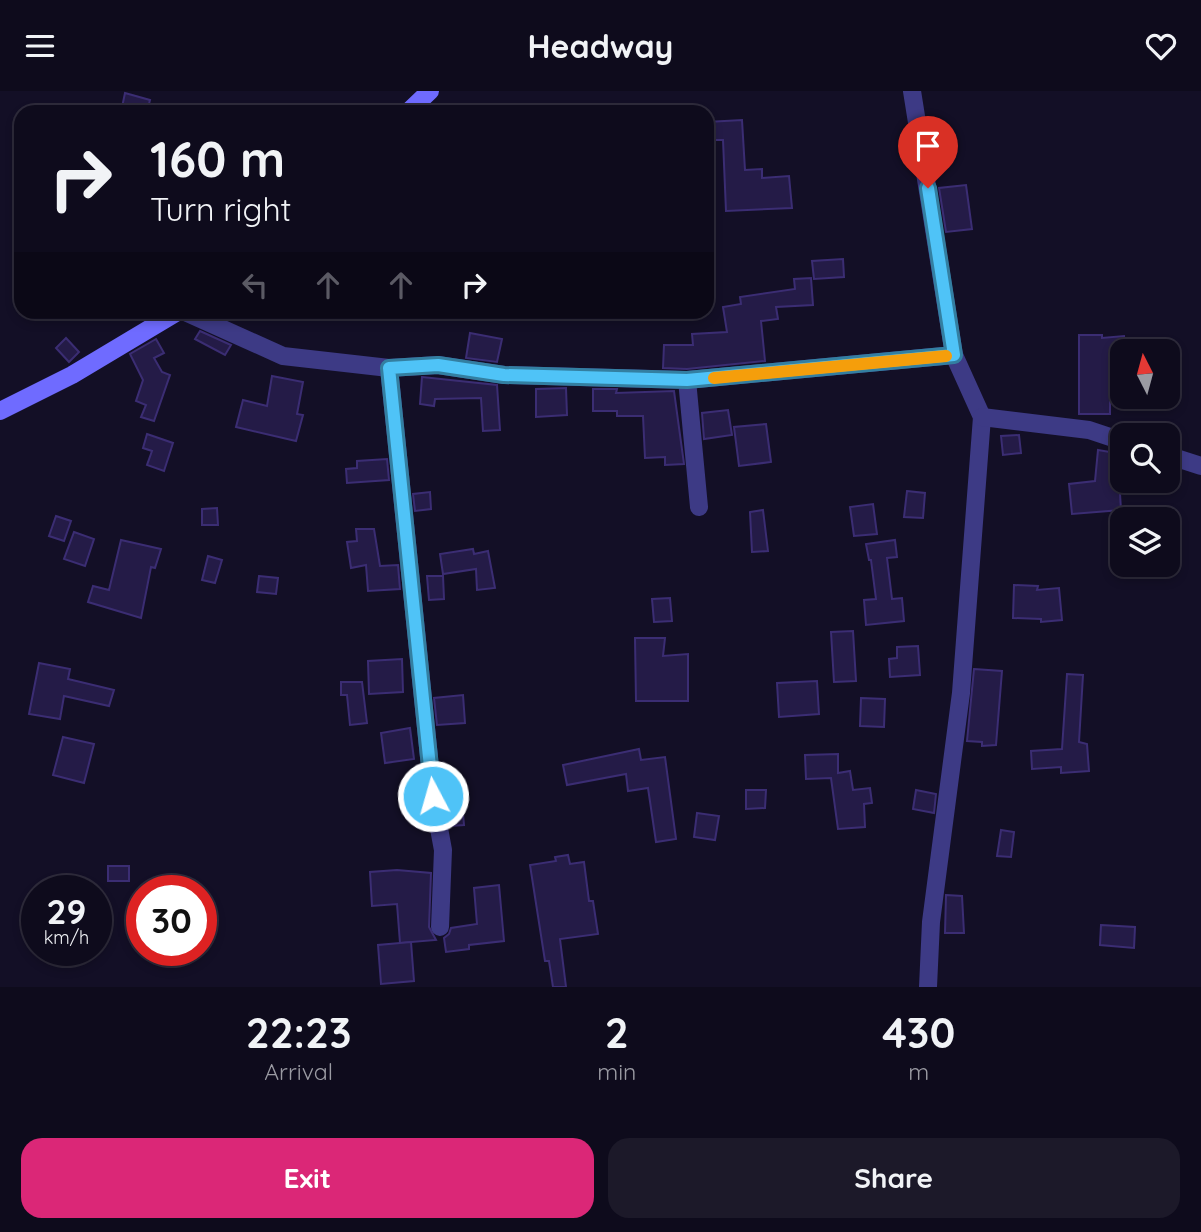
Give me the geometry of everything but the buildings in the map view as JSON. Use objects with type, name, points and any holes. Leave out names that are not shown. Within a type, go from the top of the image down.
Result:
[{"type":"main road","points":[[415,105],[430,91]]},
{"type":"main road","points":[[0,411],[72,375],[167,319]]},
{"type":"street","points":[[912,91],[954,355],[982,417],[961,693],[931,922],[928,987]]},
{"type":"street","points":[[199,319],[283,356],[389,368],[438,365],[504,375],[687,380],[954,355]]},
{"type":"street","points":[[389,368],[433,796],[443,850],[440,927]]},
{"type":"street","points":[[687,380],[699,507]]},
{"type":"street","points":[[982,417],[1089,430],[1110,437]]},
{"type":"street","points":[[1180,459],[1201,466]]},
{"type":"slow traffic","points":[[714,378],[946,356]]},
{"type":"route","points":[[433,796],[389,368],[438,365],[504,375],[687,380],[954,355],[928,188]]}]
